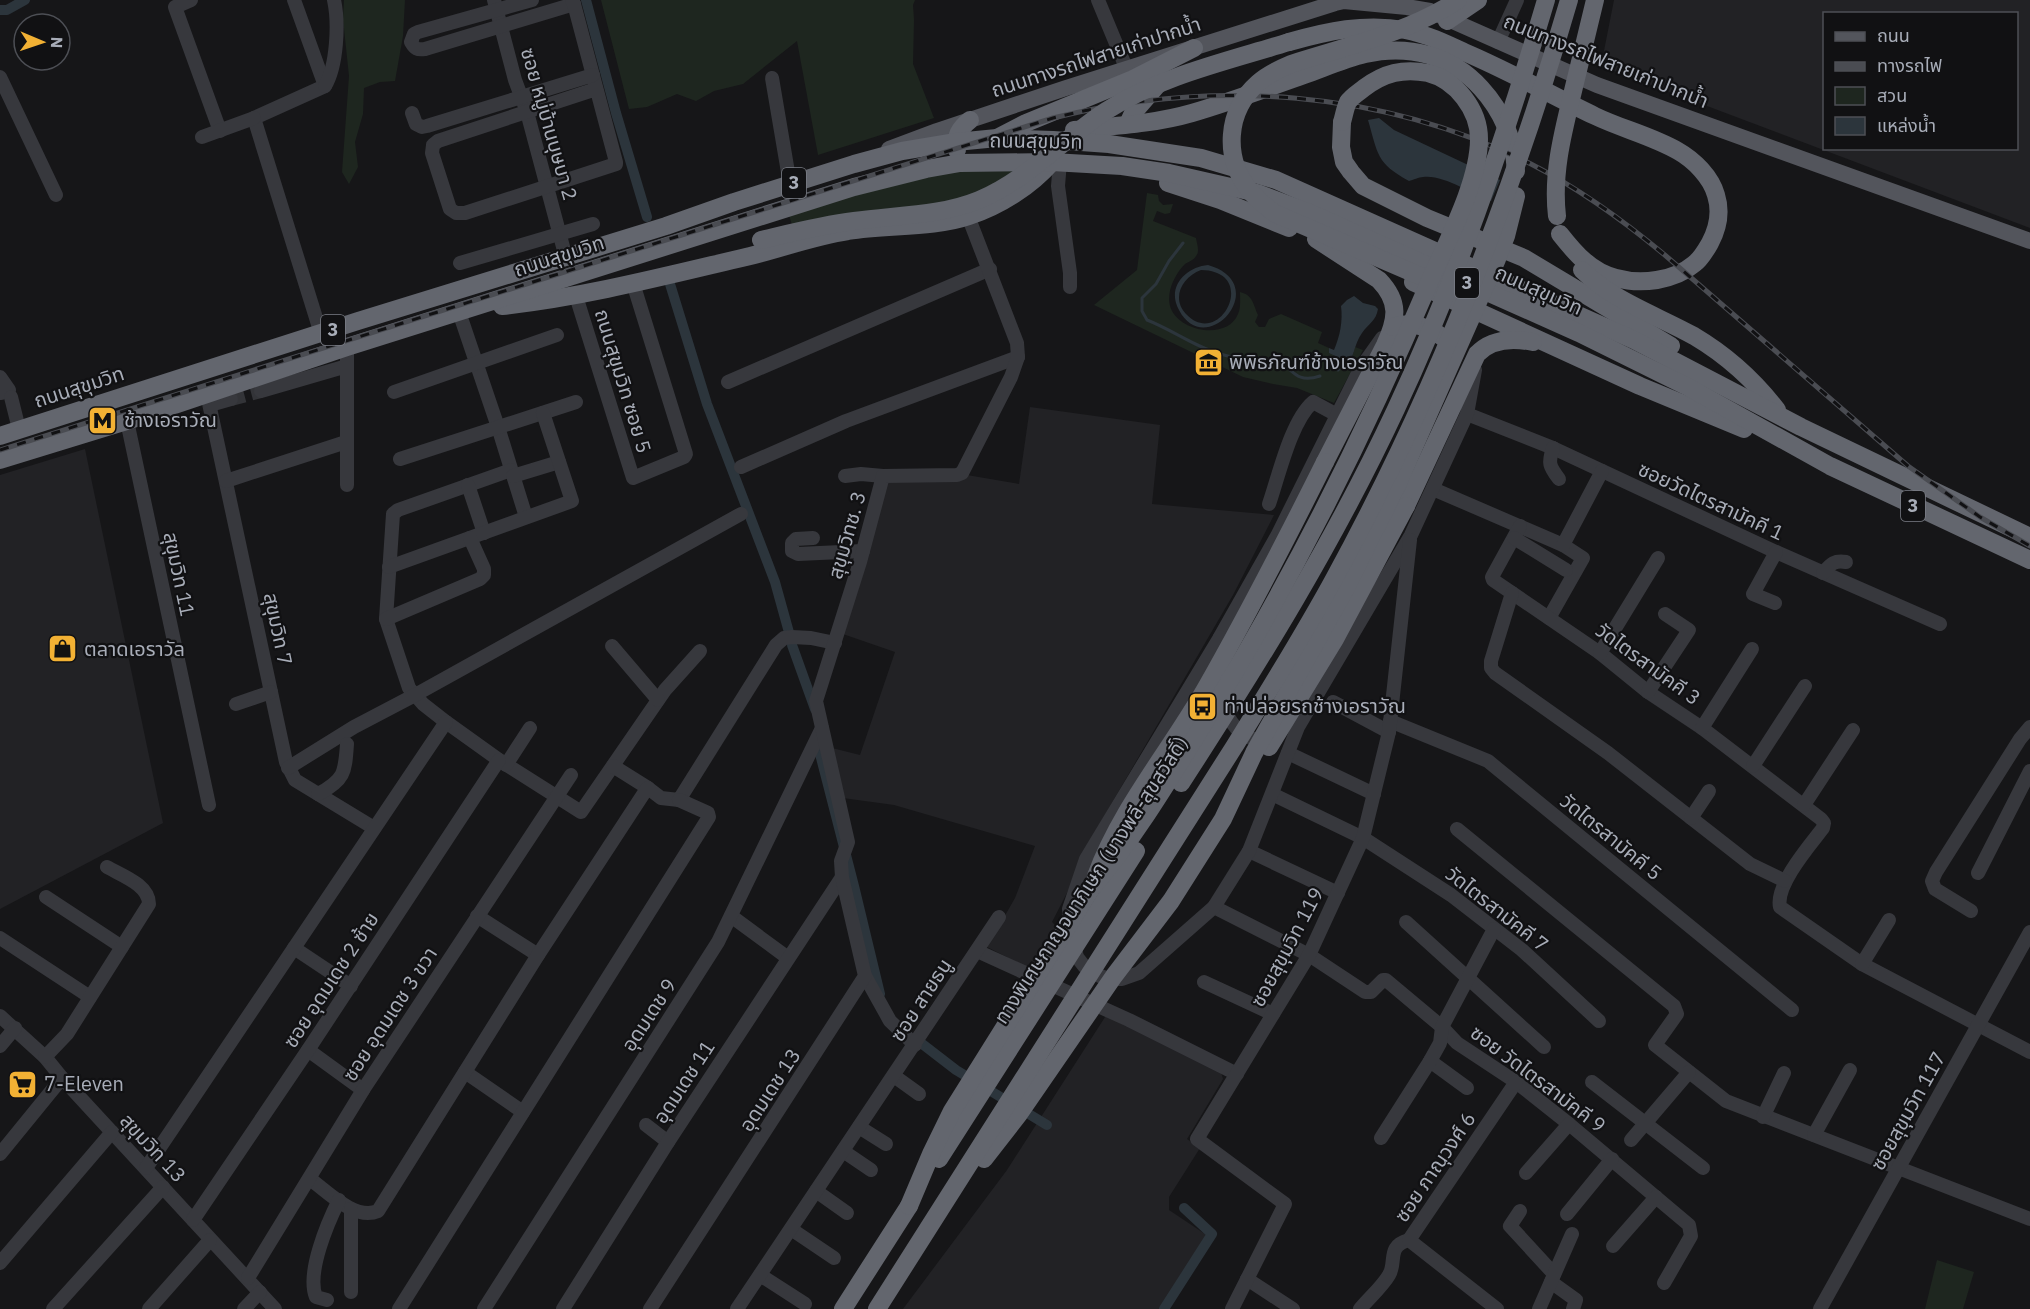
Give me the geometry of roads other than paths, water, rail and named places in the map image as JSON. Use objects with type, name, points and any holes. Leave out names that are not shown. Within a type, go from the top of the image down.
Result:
[{"type":"highway","points":[[1458,0],[1441,12],[1408,27],[1291,64],[1272,72],[1258,83],[1244,98],[1236,112],[1232,128],[1231,144],[1239,175],[1248,190],[1274,213],[1617,364],[1703,411]]},
{"type":"highway","points":[[1006,138],[1128,124],[1188,114],[1393,45],[1436,27],[1478,0]]},
{"type":"highway","name":"ทางพิเศษกาญจนาภิเษก (บางพลี-สุขสวัสดิ์)","points":[[843,1309],[1212,735],[1312,572],[1356,491],[1396,409],[1437,315],[1472,225],[1500,147],[1546,0]]},
{"type":"highway","points":[[877,1309],[1234,747],[1312,617],[1366,517],[1415,416],[1492,232],[1545,83],[1569,0]]},
{"type":"highway","points":[[1595,0],[1556,170],[1555,194],[1559,225],[1569,256],[1589,278],[1620,298],[1695,337],[1728,360],[1759,386],[1781,416]]},
{"type":"highway","points":[[465,310],[844,222],[952,209],[979,200],[1016,180],[1073,134],[1108,110],[1149,88],[1180,76],[1320,33],[1368,26],[1407,30],[1427,36],[1486,62],[1618,127],[1678,151],[1692,160],[1701,170],[1710,181],[1716,194],[1718,220],[1708,247],[1693,265],[1664,279],[1633,281],[1601,273],[1577,255],[1559,225]]},
{"type":"highway","points":[[1128,124],[1133,113],[1170,69],[1194,48]]},
{"type":"highway","points":[[1006,138],[1026,123],[1133,79],[1194,48]]},
{"type":"highway","points":[[1223,819],[1259,742],[1347,586],[1398,483],[1493,270],[1512,214],[1517,179],[1513,148],[1499,111],[1477,84],[1463,71],[1435,55],[1397,50],[1365,54]]},
{"type":"highway","points":[[909,1206],[940,1133],[952,1111],[1091,889],[1116,860],[1159,796],[1248,651],[1280,594],[1377,400],[1422,299],[1468,192],[1478,155],[1479,137],[1477,122],[1460,92],[1440,78],[1427,73],[1403,71],[1380,78],[1356,94],[1348,103],[1342,123],[1341,147],[1344,162],[1363,186],[1427,218],[1524,258],[1543,268],[1759,404]]},
{"type":"highway","points":[[960,164],[956,142],[959,130],[970,120]]},
{"type":"highway","name":"ถนนสุขุมวิท","points":[[10,433],[416,303],[563,259],[854,164],[956,142],[1006,138],[1109,144],[1154,150],[1201,158],[1276,180],[1585,316],[1781,416],[2030,537]]},
{"type":"highway","points":[[465,310],[576,296],[747,257],[846,231],[926,224],[968,216],[1001,202],[1057,162]]},
{"type":"highway","points":[[1082,163],[1194,191],[1316,239],[1640,386],[1830,466]]},
{"type":"highway","name":"ถนนสุขุมวิท","points":[[0,460],[127,421],[208,400],[347,347],[854,187],[926,169],[960,164],[1082,163],[1122,166],[1208,180],[1257,193],[1312,214],[1599,342],[1688,387],[1830,466],[2030,560]]},
{"type":"highway","points":[[1091,889],[1112,839],[1205,689],[1325,462],[1393,327],[1394,307],[1387,288],[1368,271],[1316,239]]},
{"type":"highway","points":[[416,303],[423,323]]},
{"type":"highway","points":[[1325,616],[1374,521],[1454,351],[1453,345],[1433,331],[1405,324],[1393,327]]},
{"type":"highway","points":[[933,1220],[1019,1114],[1114,975],[1171,901],[1313,677],[1406,506],[1477,354],[1489,344],[1506,340],[1555,346]]},
{"type":"highway","points":[[1996,544],[2006,526]]},
{"type":"main road","name":"ถนนทางรถไฟสายเก่าปากน้ำ","points":[[854,164],[916,138],[970,120],[1344,1],[1430,11],[1581,77],[2030,241]]},
{"type":"street","points":[[191,0],[175,7],[220,131]]},
{"type":"street","points":[[294,0],[325,86]]},
{"type":"street","points":[[202,137],[255,118],[325,86],[330,78],[334,60],[337,11],[334,0]]},
{"type":"street","points":[[532,0],[496,5],[418,32],[414,34],[411,42],[414,48],[425,49],[502,27],[573,2],[616,164],[465,213],[456,213],[450,209],[432,153],[433,145],[438,141],[522,114],[594,82]]},
{"type":"street","points":[[1098,0],[1127,70]]},
{"type":"street","points":[[1498,42],[1517,0]]},
{"type":"street","points":[[1581,77],[1601,0]]},
{"type":"street","name":"ซอย หมู่บ้านบุษบา 2","points":[[496,5],[522,114],[563,259]]},
{"type":"street","points":[[0,77],[56,195]]},
{"type":"street","points":[[772,78],[790,184]]},
{"type":"street","points":[[412,113],[416,124],[422,127],[519,99],[594,82]]},
{"type":"street","points":[[255,118],[321,334]]},
{"type":"street","points":[[1057,162],[1070,287]]},
{"type":"street","points":[[741,466],[846,421],[1018,357],[1017,343],[968,216]]},
{"type":"street","points":[[460,263],[592,224]]},
{"type":"street","points":[[728,382],[990,269]]},
{"type":"street","name":"ถนนสุขุมวิท ซอย 5","points":[[576,296],[633,478],[686,456],[633,283]]},
{"type":"street","points":[[465,310],[476,364],[526,517]]},
{"type":"street","points":[[1393,327],[1379,341],[1360,369],[1259,572],[1086,859],[1069,909],[1072,938],[1077,957],[1084,966],[1100,976],[1122,979],[1139,973],[1214,907],[1249,851],[1298,727],[1411,535],[1433,489],[1467,414],[1477,354]]},
{"type":"street","points":[[394,392],[557,335]]},
{"type":"street","points":[[347,347],[347,485]]},
{"type":"street","name":"สุขุมวิทซ. 3","points":[[842,878],[841,861],[848,842],[818,736],[816,701],[863,550],[883,476],[957,475],[962,473],[1011,377],[1018,357]]},
{"type":"street","points":[[261,391],[347,366]]},
{"type":"street","points":[[0,376],[6,395],[10,433]]},
{"type":"street","points":[[208,400],[231,399]]},
{"type":"street","name":"สุขุมวิท 7","points":[[208,400],[288,768]]},
{"type":"street","points":[[400,459],[576,402]]},
{"type":"street","points":[[1269,504],[1295,425],[1309,405],[1313,402],[1337,415]]},
{"type":"street","points":[[389,567],[572,501],[543,413]]},
{"type":"street","name":"ซอยวัดไตรสามัคคี 1","points":[[1467,414],[1553,448],[1776,552],[1940,624]]},
{"type":"street","name":"สุขุมวิท 11","points":[[127,421],[209,804]]},
{"type":"street","points":[[226,482],[346,442]]},
{"type":"street","points":[[1553,448],[1549,461],[1552,471],[1559,479]]},
{"type":"street","points":[[559,462],[468,485],[398,510],[393,514],[386,619],[409,688],[423,704],[446,722],[502,762],[581,812],[658,699],[700,651]]},
{"type":"street","points":[[1563,545],[1602,471]]},
{"type":"street","points":[[845,476],[861,474],[883,476]]},
{"type":"street","points":[[468,485],[484,533]]},
{"type":"street","points":[[1433,489],[1517,532],[1566,570]]},
{"type":"street","points":[[374,828],[295,780],[288,768],[354,727],[741,514]]},
{"type":"street","points":[[1517,532],[1563,545],[1583,558],[1549,618]]},
{"type":"street","name":"วัดไตรสามัคคี 3","points":[[1517,532],[1492,580],[1600,653],[1648,692],[1702,728],[1821,819],[1824,823],[1823,828],[1785,881]]},
{"type":"street","name":"ซอยสุขุมวิท 119","points":[[1232,1309],[1285,1204],[1197,1139],[1309,955],[1363,838],[1390,726],[1411,535]]},
{"type":"street","points":[[386,619],[480,579],[484,575],[484,569],[470,538]]},
{"type":"street","points":[[813,538],[796,539],[792,543],[792,551],[801,554],[863,550]]},
{"type":"street","points":[[1775,603],[1754,594],[1776,552]]},
{"type":"street","points":[[1600,653],[1658,558]]},
{"type":"street","points":[[1823,573],[1831,563],[1846,562]]},
{"type":"street","points":[[1259,572],[1262,580],[1267,584],[1354,633]]},
{"type":"street","points":[[1512,593],[1491,660],[1493,670],[1608,753],[1750,864],[1785,881],[1780,906],[1862,964],[2030,1052]]},
{"type":"street","points":[[1648,692],[1689,632],[1687,627],[1665,614]]},
{"type":"street","points":[[679,800],[776,645],[784,638],[792,637],[835,643]]},
{"type":"street","points":[[1220,637],[1218,689],[1223,708],[1234,726],[1243,735],[1253,740],[1273,739],[1298,727]]},
{"type":"street","points":[[612,646],[658,699]]},
{"type":"street","points":[[1702,728],[1752,649]]},
{"type":"street","points":[[1753,766],[1805,686]]},
{"type":"street","points":[[236,704],[272,692]]},
{"type":"street","name":"วัดไตรสามัคคี 5","points":[[1333,702],[1390,726],[1488,761],[1792,1010]]},
{"type":"street","points":[[146,1168],[446,722]]},
{"type":"street","points":[[1971,911],[1935,889],[1932,881],[2025,742],[2030,727]]},
{"type":"street","name":"ซอย อุดมเดช 2 ซ้าย","points":[[193,1220],[502,762],[530,728]]},
{"type":"street","points":[[1804,805],[1853,730]]},
{"type":"street","name":"อุดมเดช 9","points":[[484,1309],[718,942],[818,736]]},
{"type":"street","points":[[318,794],[334,786],[344,773],[347,744]]},
{"type":"street","points":[[1288,753],[1374,794]]},
{"type":"street","points":[[399,1309],[709,817],[708,813],[679,800],[661,798],[613,766]]},
{"type":"street","points":[[1978,873],[2030,771]]},
{"type":"street","name":"ซอย อุดมเดช 3 ขวา","points":[[248,1278],[363,1090],[571,775]]},
{"type":"street","points":[[310,1179],[351,1209],[364,1214],[378,1210],[538,955],[648,788]]},
{"type":"street","points":[[1691,818],[1709,790]]},
{"type":"street","name":"วัดไตรสามัคคี 7","points":[[1272,794],[1363,838],[1452,895],[1522,950],[1599,1022]]},
{"type":"street","points":[[1457,829],[1674,1006],[1677,1014],[1655,1045],[1726,1101],[2030,1220]]},
{"type":"street","points":[[1249,851],[1338,893]]},
{"type":"street","points":[[45,1057],[61,1042],[149,904],[149,896],[145,889],[107,867]]},
{"type":"street","points":[[842,878],[865,976],[890,1021],[915,1045]]},
{"type":"street","name":"อุดมเดช 11","points":[[562,1309],[668,1142],[842,878]]},
{"type":"street","points":[[46,897],[122,947]]},
{"type":"street","points":[[1214,907],[1309,955]]},
{"type":"street","points":[[477,916],[538,955]]},
{"type":"street","points":[[731,916],[788,958]]},
{"type":"street","points":[[977,951],[999,918]]},
{"type":"street","points":[[1862,964],[1889,920]]},
{"type":"street","points":[[1406,922],[1544,1047]]},
{"type":"street","points":[[1381,1138],[1440,1043],[1442,1027],[1494,928]]},
{"type":"street","name":"ซอยสุขุมวิท 117","points":[[1820,1309],[2030,932]]},
{"type":"street","points":[[0,938],[90,997]]},
{"type":"street","points":[[294,948],[351,986]]},
{"type":"street","name":"ซอย สายธนู","points":[[737,1309],[977,951],[1129,1020],[1237,1074]]},
{"type":"street","name":"ซอย วัดไตรสามัคคี 9","points":[[1309,955],[1365,992],[1371,992],[1383,980],[1386,980],[1442,1027],[1457,1043],[1516,1082],[1689,1225],[1691,1231],[1688,1241],[1664,1283]]},
{"type":"street","name":"อุดมเดช 13","points":[[650,1309],[865,976]]},
{"type":"street","points":[[1204,982],[1273,1014]]},
{"type":"street","name":"สุขุมวิท 13","points":[[0,1016],[45,1057],[275,1309]]},
{"type":"street","points":[[0,1047],[15,1028]]},
{"type":"street","points":[[308,1050],[363,1090]]},
{"type":"street","points":[[1430,1061],[1467,1088]]},
{"type":"street","points":[[1814,1135],[1850,1070]]},
{"type":"street","points":[[465,1072],[523,1112]]},
{"type":"street","points":[[1631,1140],[1689,1072]]},
{"type":"street","points":[[1763,1117],[1784,1073]]},
{"type":"street","points":[[894,1076],[919,1094]]},
{"type":"street","points":[[0,1154],[62,1078]]},
{"type":"street","name":"ซอย ภาณุวงศ์ 6","points":[[1497,1309],[1409,1240],[1516,1082]]},
{"type":"street","points":[[1592,1082],[1703,1168]]},
{"type":"street","points":[[1526,1173],[1569,1124]]},
{"type":"street","points":[[646,1125],[668,1142]]},
{"type":"street","points":[[860,1127],[886,1144]]},
{"type":"street","points":[[0,1263],[112,1132]]},
{"type":"street","points":[[843,1151],[871,1170]]},
{"type":"street","points":[[1567,1214],[1612,1160]]},
{"type":"street","points":[[53,1309],[163,1187]]},
{"type":"street","points":[[816,1191],[847,1213]]},
{"type":"street","points":[[1613,1246],[1656,1197]]},
{"type":"street","points":[[327,1300],[316,1297],[313,1289],[314,1278],[324,1236],[339,1200]]},
{"type":"street","points":[[351,1209],[351,1292]]},
{"type":"street","points":[[1520,1211],[1506,1231],[1576,1300],[1573,1309]]},
{"type":"street","points":[[791,1228],[834,1258]]},
{"type":"street","points":[[1539,1309],[1572,1234]]},
{"type":"street","points":[[149,1309],[210,1240]]},
{"type":"street","points":[[1360,1309],[1389,1276],[1394,1252],[1409,1240]]},
{"type":"street","points":[[760,1275],[805,1304]]},
{"type":"street","points":[[1247,1280],[1293,1309]]},
{"type":"street","points":[[244,1309],[260,1292]]},
{"type":"water","points":[[1379,118],[1394,130],[1500,180],[1491,201],[1439,178],[1423,177],[1409,181],[1398,175],[1384,163],[1377,149],[1368,120]]},
{"type":"water","points":[[1208,265],[1227,275],[1235,287],[1235,301],[1228,314],[1217,324],[1204,328],[1191,324],[1179,310],[1175,294],[1180,280],[1192,270]],"holes":[[[1201,270],[1219,274],[1228,282],[1231,294],[1228,306],[1221,316],[1211,322],[1199,322],[1186,314],[1182,308],[1179,301],[1181,289],[1194,273]]]},
{"type":"water","points":[[1354,296],[1363,303],[1378,309],[1374,319],[1359,337],[1346,368],[1329,353],[1329,348],[1334,350],[1338,339],[1341,306]]},
{"type":"waterway","points":[[0,10],[7,10],[25,0]]},
{"type":"waterway","points":[[586,0],[647,217]]},
{"type":"waterway","points":[[1183,243],[1156,284],[1142,298],[1142,311],[1147,320],[1214,352],[1236,357],[1275,360],[1298,376],[1304,378],[1320,376]]},
{"type":"waterway","points":[[670,284],[707,404],[775,582],[790,636]]},
{"type":"waterway","points":[[1338,370],[1343,365]]},
{"type":"waterway","points":[[792,645],[815,709]]},
{"type":"waterway","points":[[821,736],[819,750],[880,994]]},
{"type":"waterway","points":[[921,1043],[956,1070],[1047,1125]]},
{"type":"waterway","points":[[1164,1309],[1212,1234],[1184,1208]]},
{"type":"tunnel","points":[[231,399],[261,391]]},
{"type":"railway","points":[[0,450],[1053,118],[1113,105],[1174,98],[1236,95],[1296,98],[1357,106],[1416,120],[1475,139],[1531,164],[1567,184],[1618,218],[1666,256],[1908,466],[1980,517],[2030,546]]},
{"type":"place","name":"พิพิธภัณฑ์ช้างเอราวัณ","points":[[1208,362]]},
{"type":"place","name":"ช้างเอราวัณ","points":[[103,420]]},
{"type":"place","name":"ตลาดเอราวัล","points":[[63,649]]},
{"type":"place","name":"ท่าปล่อยรถช้างเอราวัณ","points":[[1203,706]]},
{"type":"place","name":"7-Eleven","points":[[23,1084]]}]
